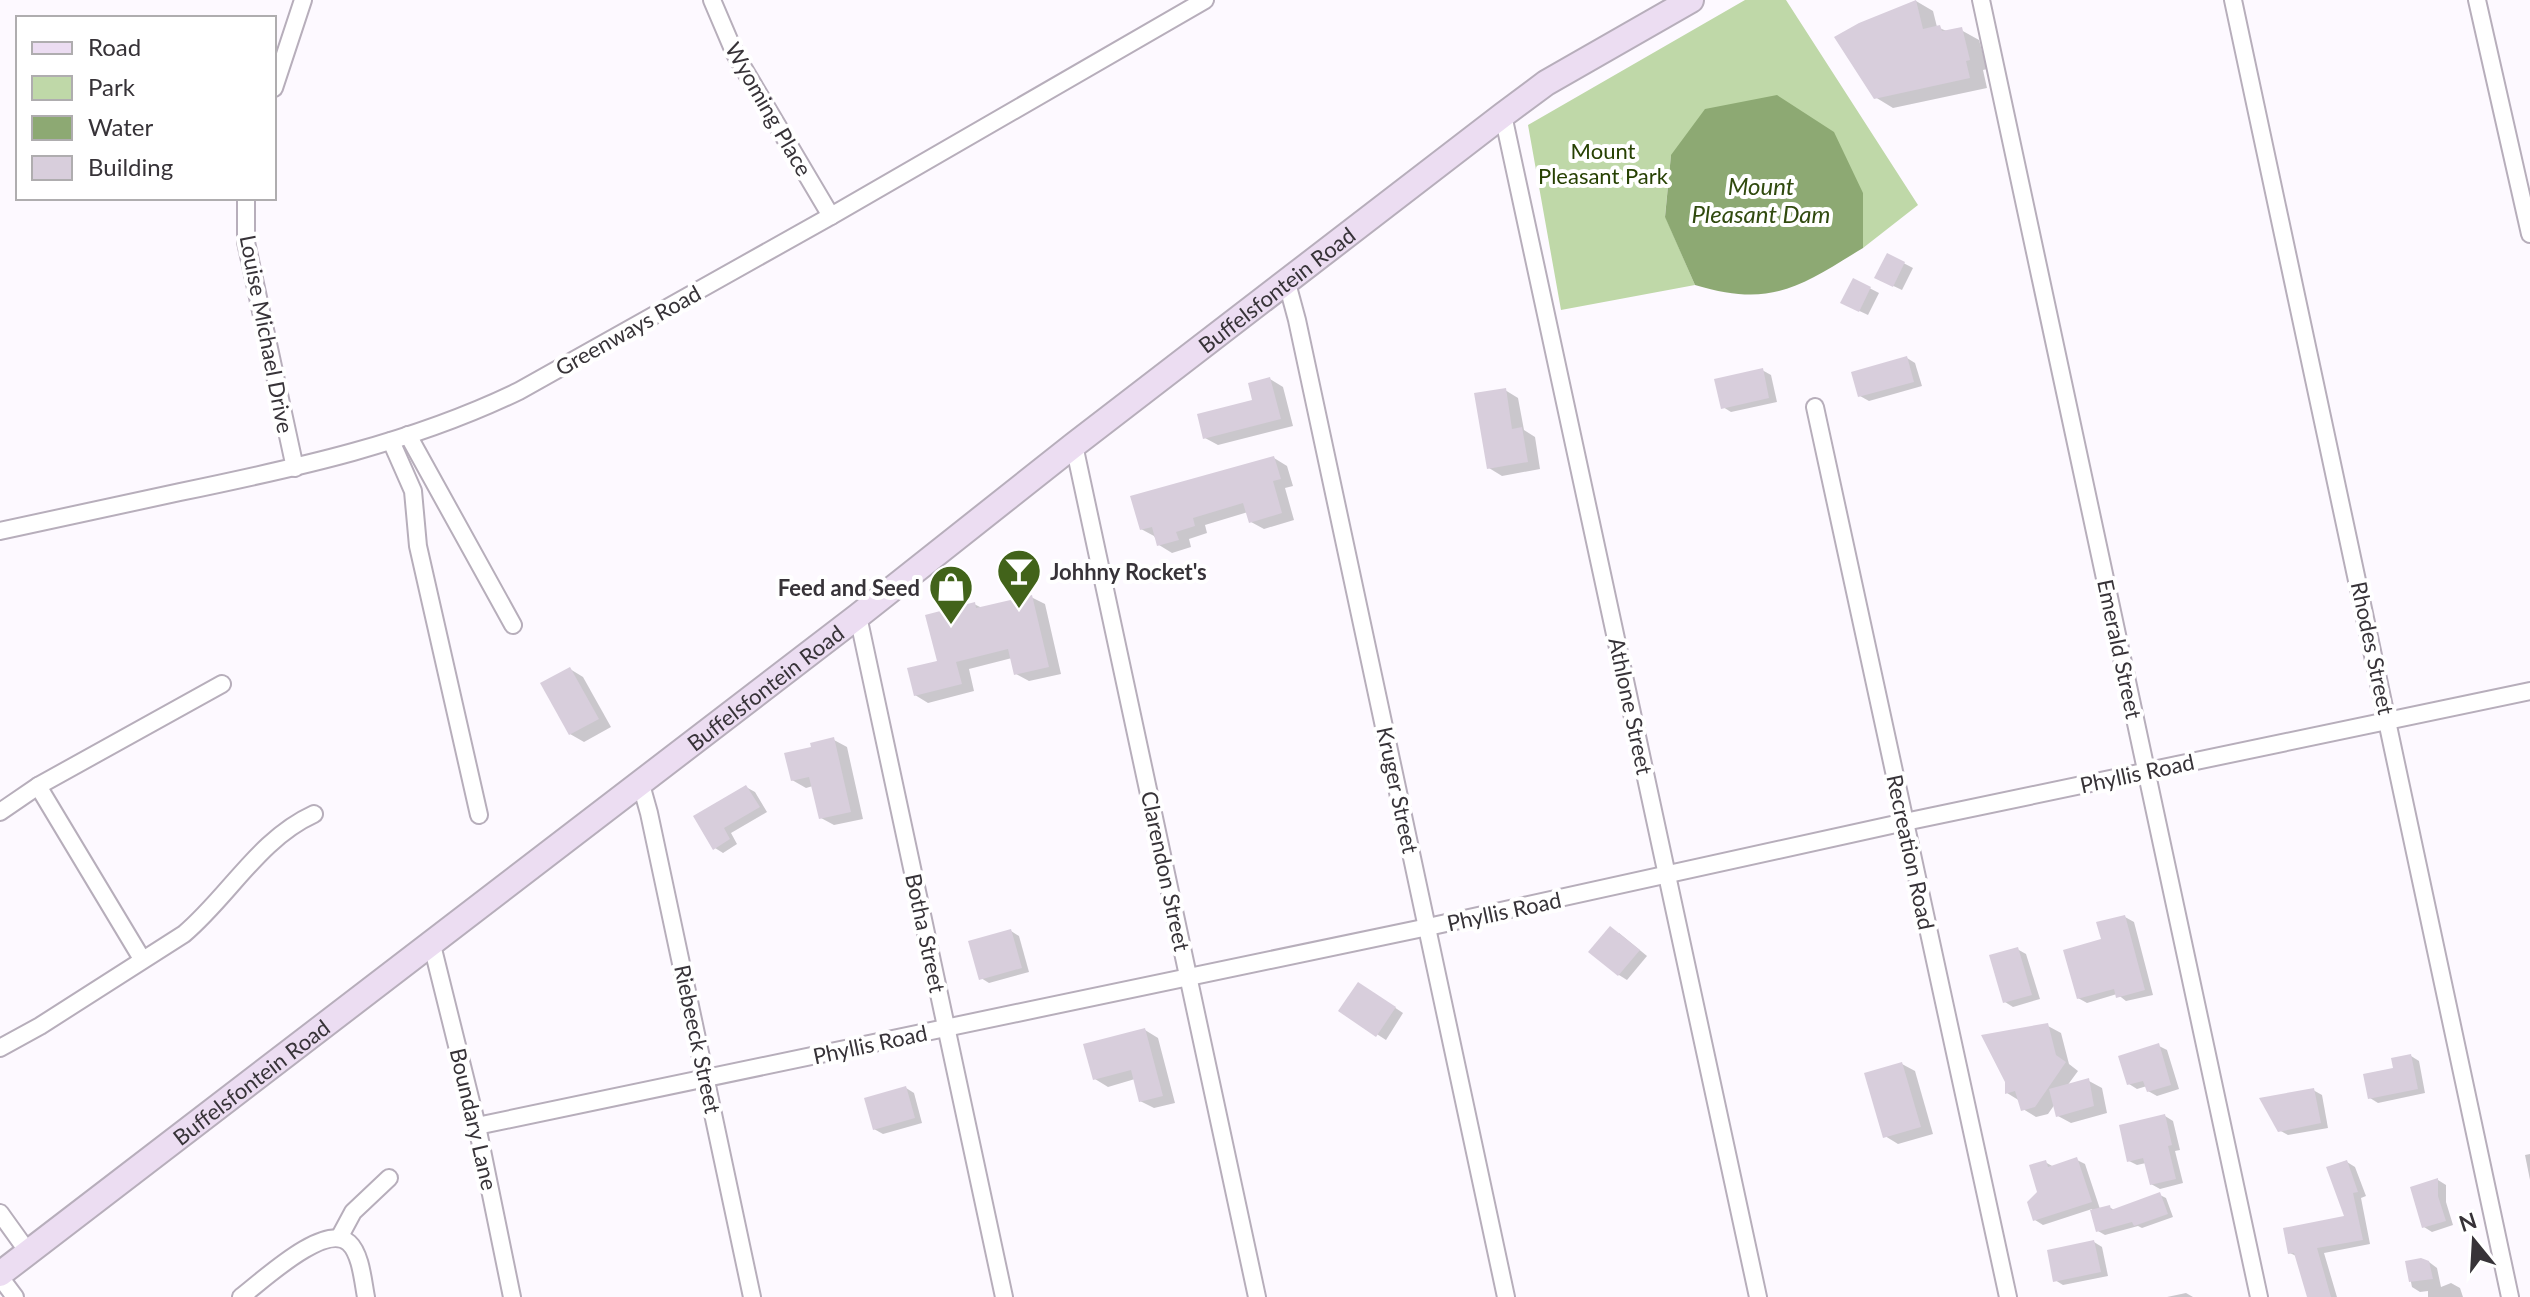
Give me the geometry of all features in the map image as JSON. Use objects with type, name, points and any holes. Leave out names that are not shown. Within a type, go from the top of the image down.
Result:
[{"type":"main road","name":"Buffelsfontein Road","points":[[0,1276],[1503,115],[1546,83],[1691,0]]},
{"type":"street","points":[[276,82],[303,0]]},
{"type":"street","name":"Wyoming Place","points":[[712,0],[735,54],[831,216]]},
{"type":"street","name":"Greenways Road","points":[[0,531],[295,468],[400,438],[485,407],[519,391],[831,216],[1205,0]]},
{"type":"street","name":"Emerald Street","points":[[1981,0],[2259,1297]]},
{"type":"street","name":"Rhodes Street","points":[[2233,0],[2510,1297]]},
{"type":"street","points":[[2477,0],[2530,234]]},
{"type":"street","name":"Athlone Street","points":[[1503,115],[1758,1297]]},
{"type":"street","name":"Louise Michael Drive","points":[[246,200],[246,242],[295,468]]},
{"type":"street","name":"Kruger Street","points":[[1287,283],[1506,1297]]},
{"type":"street","name":"Recreation Road","points":[[1815,407],[2008,1297]]},
{"type":"street","points":[[400,438],[513,625]]},
{"type":"street","points":[[400,438],[413,491],[418,546],[479,815]]},
{"type":"street","name":"Clarendon Street","points":[[1074,445],[1257,1297]]},
{"type":"street","name":"Botha Street","points":[[858,616],[1004,1297]]},
{"type":"street","points":[[0,812],[38,786],[222,684]]},
{"type":"street","name":"Phyllis Road","points":[[477,1126],[1428,927],[1905,822],[2530,691]]},
{"type":"street","name":"Riebeeck Street","points":[[640,781],[752,1297]]},
{"type":"street","points":[[38,786],[142,959]]},
{"type":"street","points":[[0,1048],[184,934],[202,919],[278,836],[293,824],[314,814]]},
{"type":"street","name":"Boundary Lane","points":[[431,941],[477,1126],[512,1297]]},
{"type":"street","points":[[339,1238],[353,1212],[389,1178]]},
{"type":"street","points":[[0,1213],[28,1252]]},
{"type":"street","points":[[241,1297],[309,1245],[324,1239],[339,1238],[349,1242],[355,1251],[366,1297]]},
{"type":"street","points":[[0,1276],[15,1297]]},
{"type":"green space","name":"Mount Pleasant Park","points":[[1745,0],[1786,0],[1918,205],[1863,248],[1863,193],[1671,155],[1665,216],[1695,285],[1561,310],[1528,125]]},
{"type":"water","name":"Mount Pleasant Dam","points":[[1777,95],[1834,132],[1863,193],[1863,248],[1784,290],[1745,294],[1695,285],[1665,217],[1671,155],[1705,109]]},
{"type":"building","points":[[1916,0],[1923,29],[1940,25],[1942,31],[1962,27],[1970,60],[1966,61],[1970,78],[1874,99],[1834,37],[1859,23]]},
{"type":"building","points":[[1887,253],[1905,262],[1893,287],[1874,278]]},
{"type":"building","points":[[1853,278],[1871,287],[1859,312],[1840,303]]},
{"type":"building","points":[[1907,356],[1914,382],[1858,397],[1851,372]]},
{"type":"building","points":[[1763,368],[1769,398],[1721,409],[1714,379]]},
{"type":"building","points":[[1270,377],[1281,419],[1203,439],[1197,414],[1252,400],[1248,383]]},
{"type":"building","points":[[1506,388],[1512,429],[1522,427],[1528,462],[1487,469],[1474,393]]},
{"type":"building","points":[[1274,456],[1281,479],[1273,481],[1282,513],[1249,523],[1243,503],[1193,518],[1195,526],[1176,532],[1179,540],[1157,546],[1152,527],[1140,530],[1130,496]]},
{"type":"building","points":[[1032,595],[1049,667],[1014,675],[1008,649],[956,662],[962,684],[914,696],[907,668],[937,661],[925,615],[975,602],[976,608]]},
{"type":"building","points":[[570,667],[599,719],[569,735],[540,683]]},
{"type":"building","points":[[834,737],[851,812],[819,819],[809,777],[791,781],[784,753],[811,747],[810,743]]},
{"type":"building","points":[[746,785],[760,807],[724,828],[730,839],[713,850],[693,816]]},
{"type":"building","points":[[2125,915],[2145,990],[2116,998],[2114,989],[2077,999],[2063,950],[2101,939],[2096,922]]},
{"type":"building","points":[[1610,926],[1640,950],[1618,976],[1588,952]]},
{"type":"building","points":[[1011,929],[1022,968],[979,980],[968,941]]},
{"type":"building","points":[[2018,947],[2032,995],[2003,1003],[1989,955]]},
{"type":"building","points":[[1358,982],[1396,1007],[1376,1037],[1338,1011]]},
{"type":"building","points":[[2048,1023],[2056,1055],[2066,1062],[2035,1107],[2021,1111],[2015,1091],[2005,1094],[2005,1082],[1981,1035]]},
{"type":"building","points":[[1145,1028],[1163,1096],[1139,1102],[1131,1070],[1093,1080],[1083,1044]]},
{"type":"building","points":[[2159,1043],[2171,1085],[2147,1092],[2143,1081],[2127,1085],[2118,1056]]},
{"type":"building","points":[[2411,1054],[2418,1089],[2368,1099],[2363,1074],[2393,1068],[2391,1058]]},
{"type":"building","points":[[1902,1062],[1921,1127],[1883,1138],[1864,1073]]},
{"type":"building","points":[[2089,1078],[2094,1106],[2056,1117],[2049,1089]]},
{"type":"building","points":[[906,1086],[915,1118],[873,1130],[864,1098]]},
{"type":"building","points":[[2314,1088],[2321,1123],[2278,1132],[2259,1098]]},
{"type":"building","points":[[2165,1114],[2176,1179],[2150,1185],[2143,1158],[2127,1162],[2119,1125]]},
{"type":"building","points":[[2077,1157],[2092,1202],[2033,1221],[2027,1202],[2037,1192],[2029,1165],[2046,1160],[2048,1167]]},
{"type":"building","points":[[2347,1160],[2358,1192],[2353,1193],[2363,1240],[2317,1248],[2331,1297],[2307,1297],[2294,1253],[2288,1254],[2283,1228],[2344,1216],[2326,1167]]},
{"type":"building","points":[[2438,1178],[2438,1196],[2446,1221],[2422,1228],[2410,1187]]},
{"type":"building","points":[[2160,1192],[2168,1214],[2134,1226],[2132,1222],[2096,1232],[2090,1210],[2110,1205],[2111,1210]]},
{"type":"building","points":[[2094,1240],[2101,1272],[2053,1282],[2047,1250]]},
{"type":"building","points":[[2421,1258],[2429,1261],[2433,1279],[2409,1282],[2405,1261]]},
{"type":"place","name":"Johhny Rocket's","points":[[1019,610]]},
{"type":"place","name":"Feed and Seed","points":[[951,626]]}]
